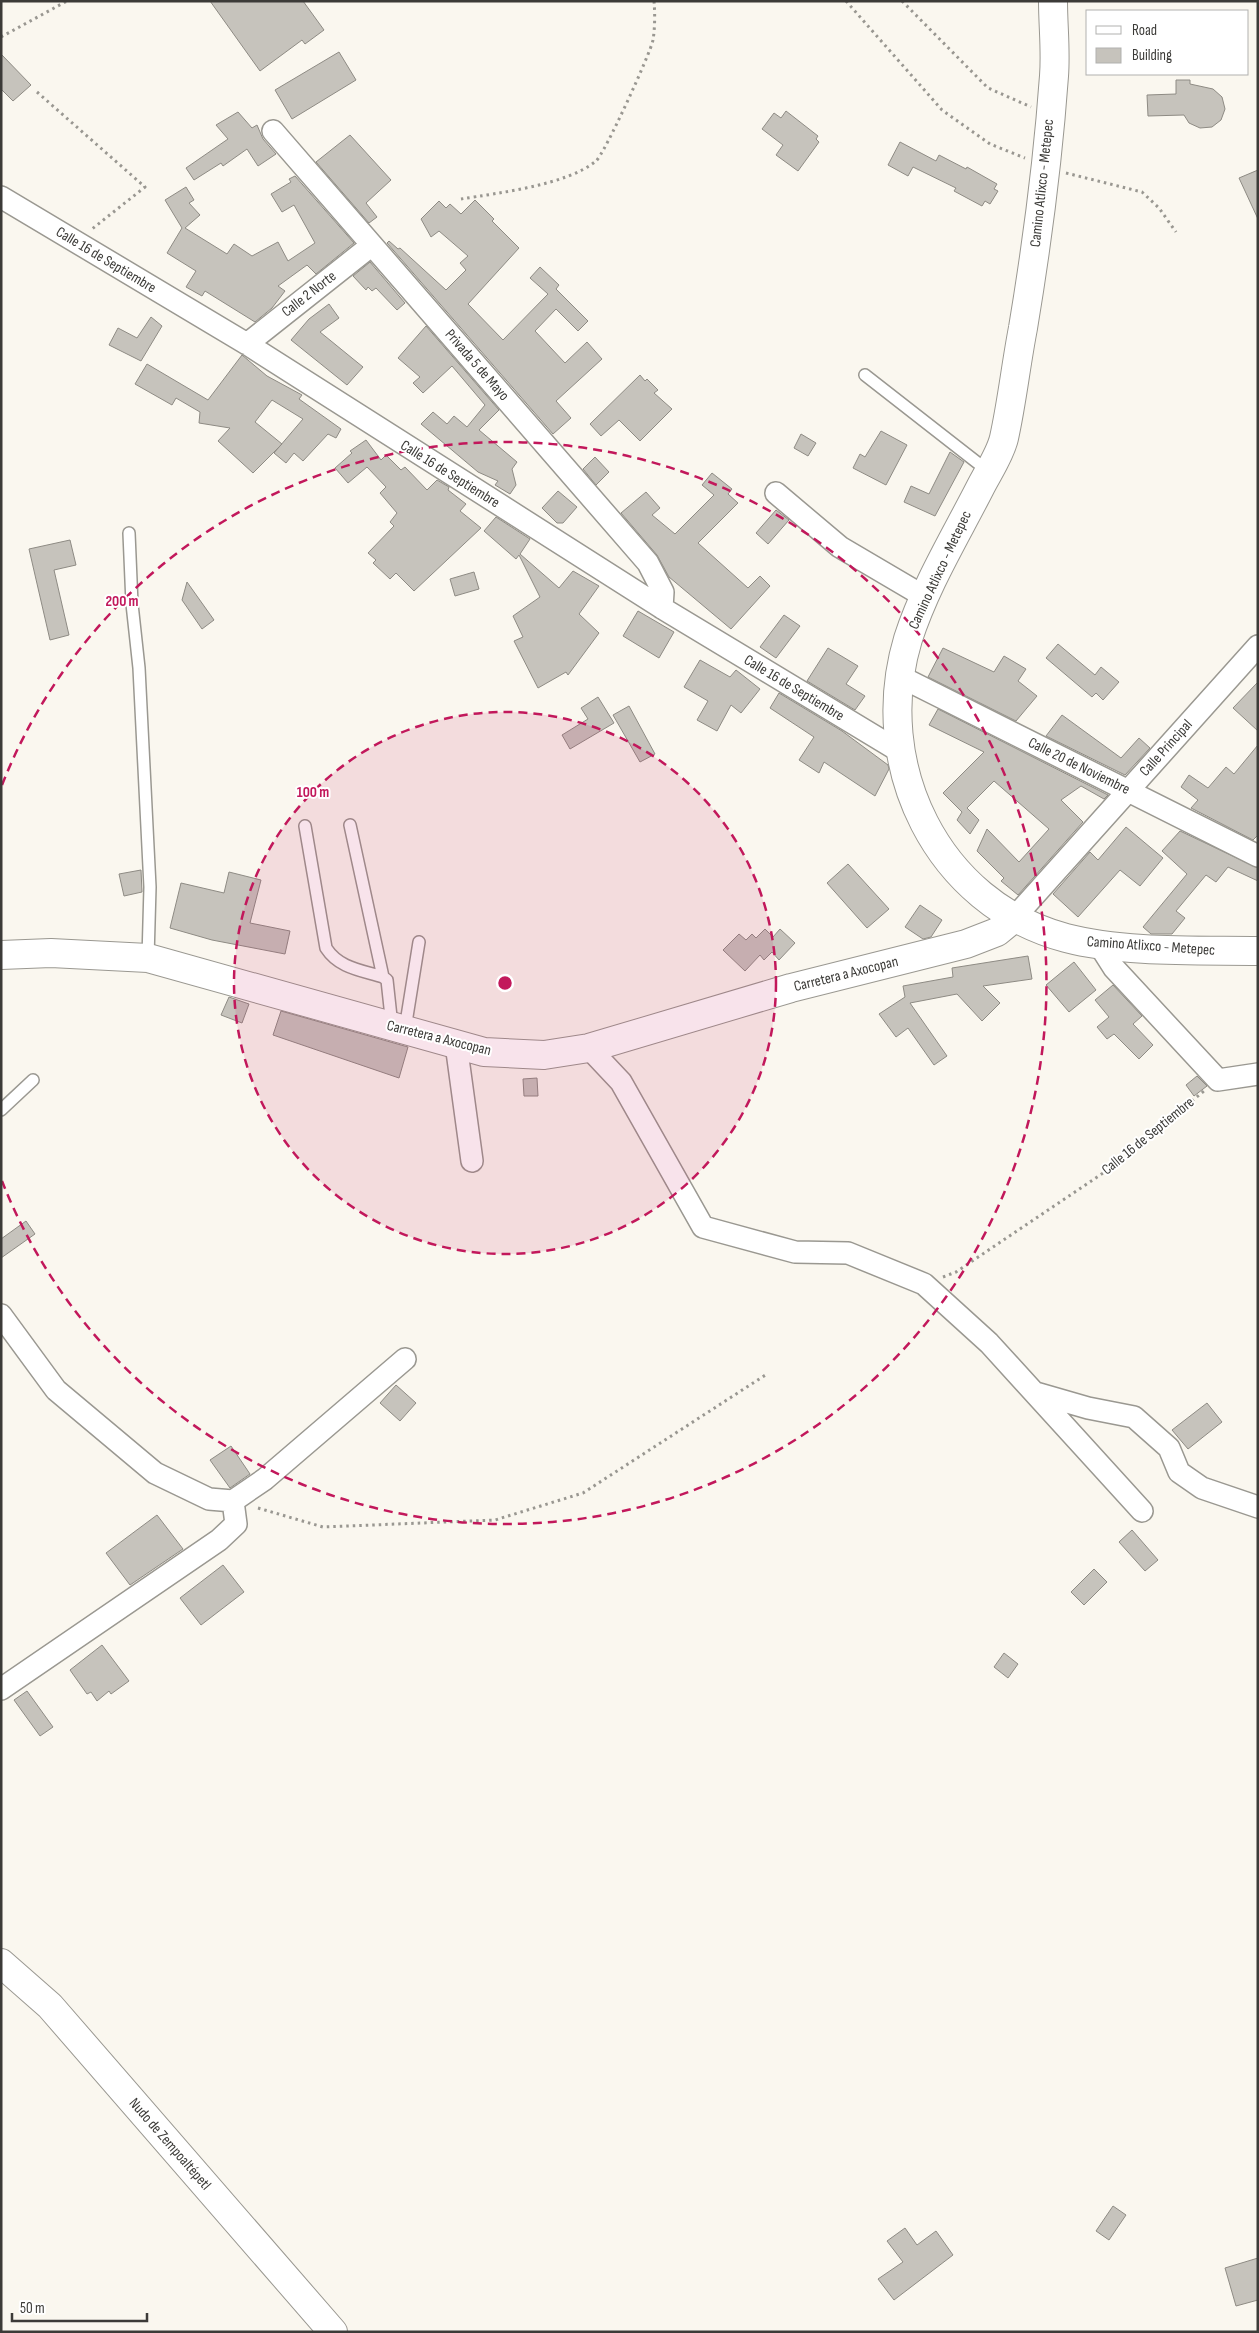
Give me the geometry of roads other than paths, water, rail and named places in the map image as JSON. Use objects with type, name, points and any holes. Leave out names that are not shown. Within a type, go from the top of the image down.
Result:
[{"type":"main road","name":"Camino Atlixco - Metepec","points":[[1053,1],[1054,74],[1039,232],[1003,441],[925,597],[909,638],[899,676],[899,751],[913,797],[940,851],[980,895],[1014,918],[1064,938],[1100,946],[1258,950]]},
{"type":"main road","name":"Carretera a Axocopan","points":[[1,954],[51,953],[148,958],[484,1052],[544,1055],[590,1048],[791,988],[966,944],[997,932],[1014,918]]},
{"type":"main road","name":"Nudo de Zempoaltépetl","points":[[1,1963],[50,2006],[333,2332]]},
{"type":"street","name":"Privada 5 de Mayo","points":[[273,131],[648,563],[663,592],[662,608]]},
{"type":"street","name":"Calle 16 de Septiembre","points":[[1,197],[247,344],[662,608],[899,751]]},
{"type":"street","name":"Calle 2 Norte","points":[[247,344],[372,245]]},
{"type":"street","points":[[776,493],[840,547],[925,597]]},
{"type":"street","name":"Calle Principal","points":[[1014,918],[1258,646]]},
{"type":"street","name":"Calle 20 de Noviembre","points":[[899,676],[1258,856]]},
{"type":"street","points":[[1100,946],[1114,968],[1225,1079],[1258,1074]]},
{"type":"street","points":[[456,1044],[472,1161]]},
{"type":"street","points":[[590,1048],[622,1082],[703,1227],[796,1252],[848,1253],[924,1284],[989,1343],[1142,1511]]},
{"type":"street","points":[[1,1314],[56,1390],[155,1473],[209,1499],[233,1501],[265,1479],[405,1359]]},
{"type":"street","points":[[1036,1393],[1088,1408],[1134,1417],[1169,1448],[1179,1472],[1202,1488],[1258,1507]]},
{"type":"street","points":[[1,1689],[218,1540],[236,1524],[233,1501]]},
{"type":"lane","points":[[865,375],[988,471]]},
{"type":"lane","points":[[129,533],[150,878],[148,958]]},
{"type":"lane","points":[[350,825],[383,977],[389,985],[398,1027]]},
{"type":"lane","points":[[305,826],[326,948],[337,962],[383,977]]},
{"type":"lane","points":[[398,1027],[419,942]]},
{"type":"lane","points":[[1225,1079],[1258,1081]]},
{"type":"lane","points":[[1,1110],[33,1080]]}]
